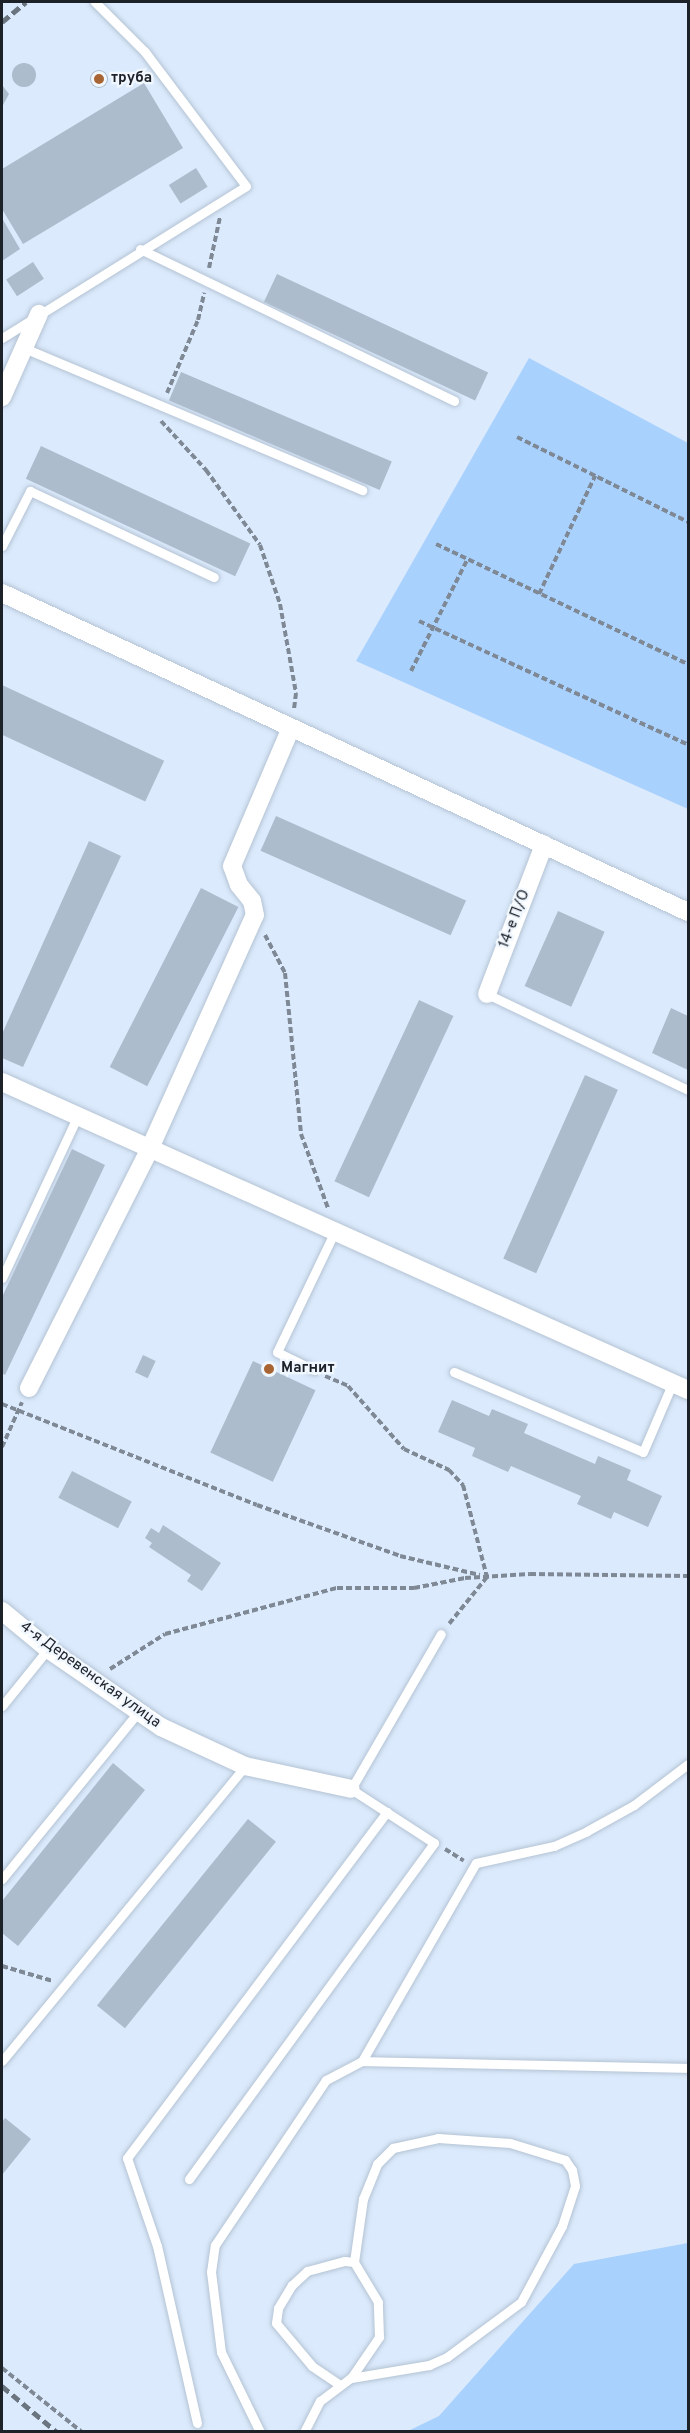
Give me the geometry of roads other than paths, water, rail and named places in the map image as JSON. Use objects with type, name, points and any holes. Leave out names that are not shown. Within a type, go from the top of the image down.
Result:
[{"type":"street","points":[[2,397],[39,314]]},
{"type":"street","points":[[2,592],[688,912]]},
{"type":"street","points":[[29,1388],[151,1146],[255,915],[252,901],[239,885],[232,866],[291,728]]},
{"type":"street","name":"14-е П/О","points":[[487,994],[544,845]]},
{"type":"street","points":[[2,1082],[79,1113],[681,1386]]},
{"type":"street","name":"4-я Деревенская улица","points":[[2,1611],[48,1649],[140,1710],[161,1727],[244,1766],[351,1789]]},
{"type":"lane","points":[[2,338],[140,249],[246,186],[145,52],[95,2]]},
{"type":"lane","points":[[140,249],[454,401]]},
{"type":"lane","points":[[24,348],[362,490]]},
{"type":"lane","points":[[2,546],[30,491],[214,577]]},
{"type":"lane","points":[[487,994],[688,1090]]},
{"type":"lane","points":[[2,1278],[79,1113]]},
{"type":"lane","points":[[314,1370],[277,1352],[336,1229]]},
{"type":"lane","points":[[454,1372],[643,1452],[681,1386]]},
{"type":"lane","points":[[189,2179],[434,1842],[351,1789],[441,1634]]},
{"type":"lane","points":[[2,1706],[48,1649]]},
{"type":"lane","points":[[2,1879],[140,1710]]},
{"type":"lane","points":[[362,2061],[474,1866],[491,1858],[554,1846],[603,1824],[688,1764]]},
{"type":"lane","points":[[2,2061],[244,1766]]},
{"type":"lane","points":[[197,2423],[157,2246],[128,2158],[387,1812]]},
{"type":"lane","points":[[260,2432],[221,2352],[211,2272],[215,2244],[326,2080],[362,2061],[688,2068]]},
{"type":"lane","points":[[304,2432],[320,2401],[351,2378],[429,2365],[447,2357],[521,2302],[562,2226],[575,2186],[572,2170],[565,2160],[510,2143],[438,2138],[393,2148],[377,2164],[363,2199],[354,2262],[378,2302],[379,2337],[351,2378]]},
{"type":"lane","points":[[340,2385],[312,2366],[276,2323],[278,2308],[292,2285],[307,2271],[345,2261],[354,2262]]},
{"type":"railway","points":[[2,22],[26,2]]},
{"type":"railway","points":[[2,2386],[57,2432]]},
{"type":"place","name":"труба","points":[[99,79]]},
{"type":"place","name":"Магнит","points":[[269,1369]]}]
